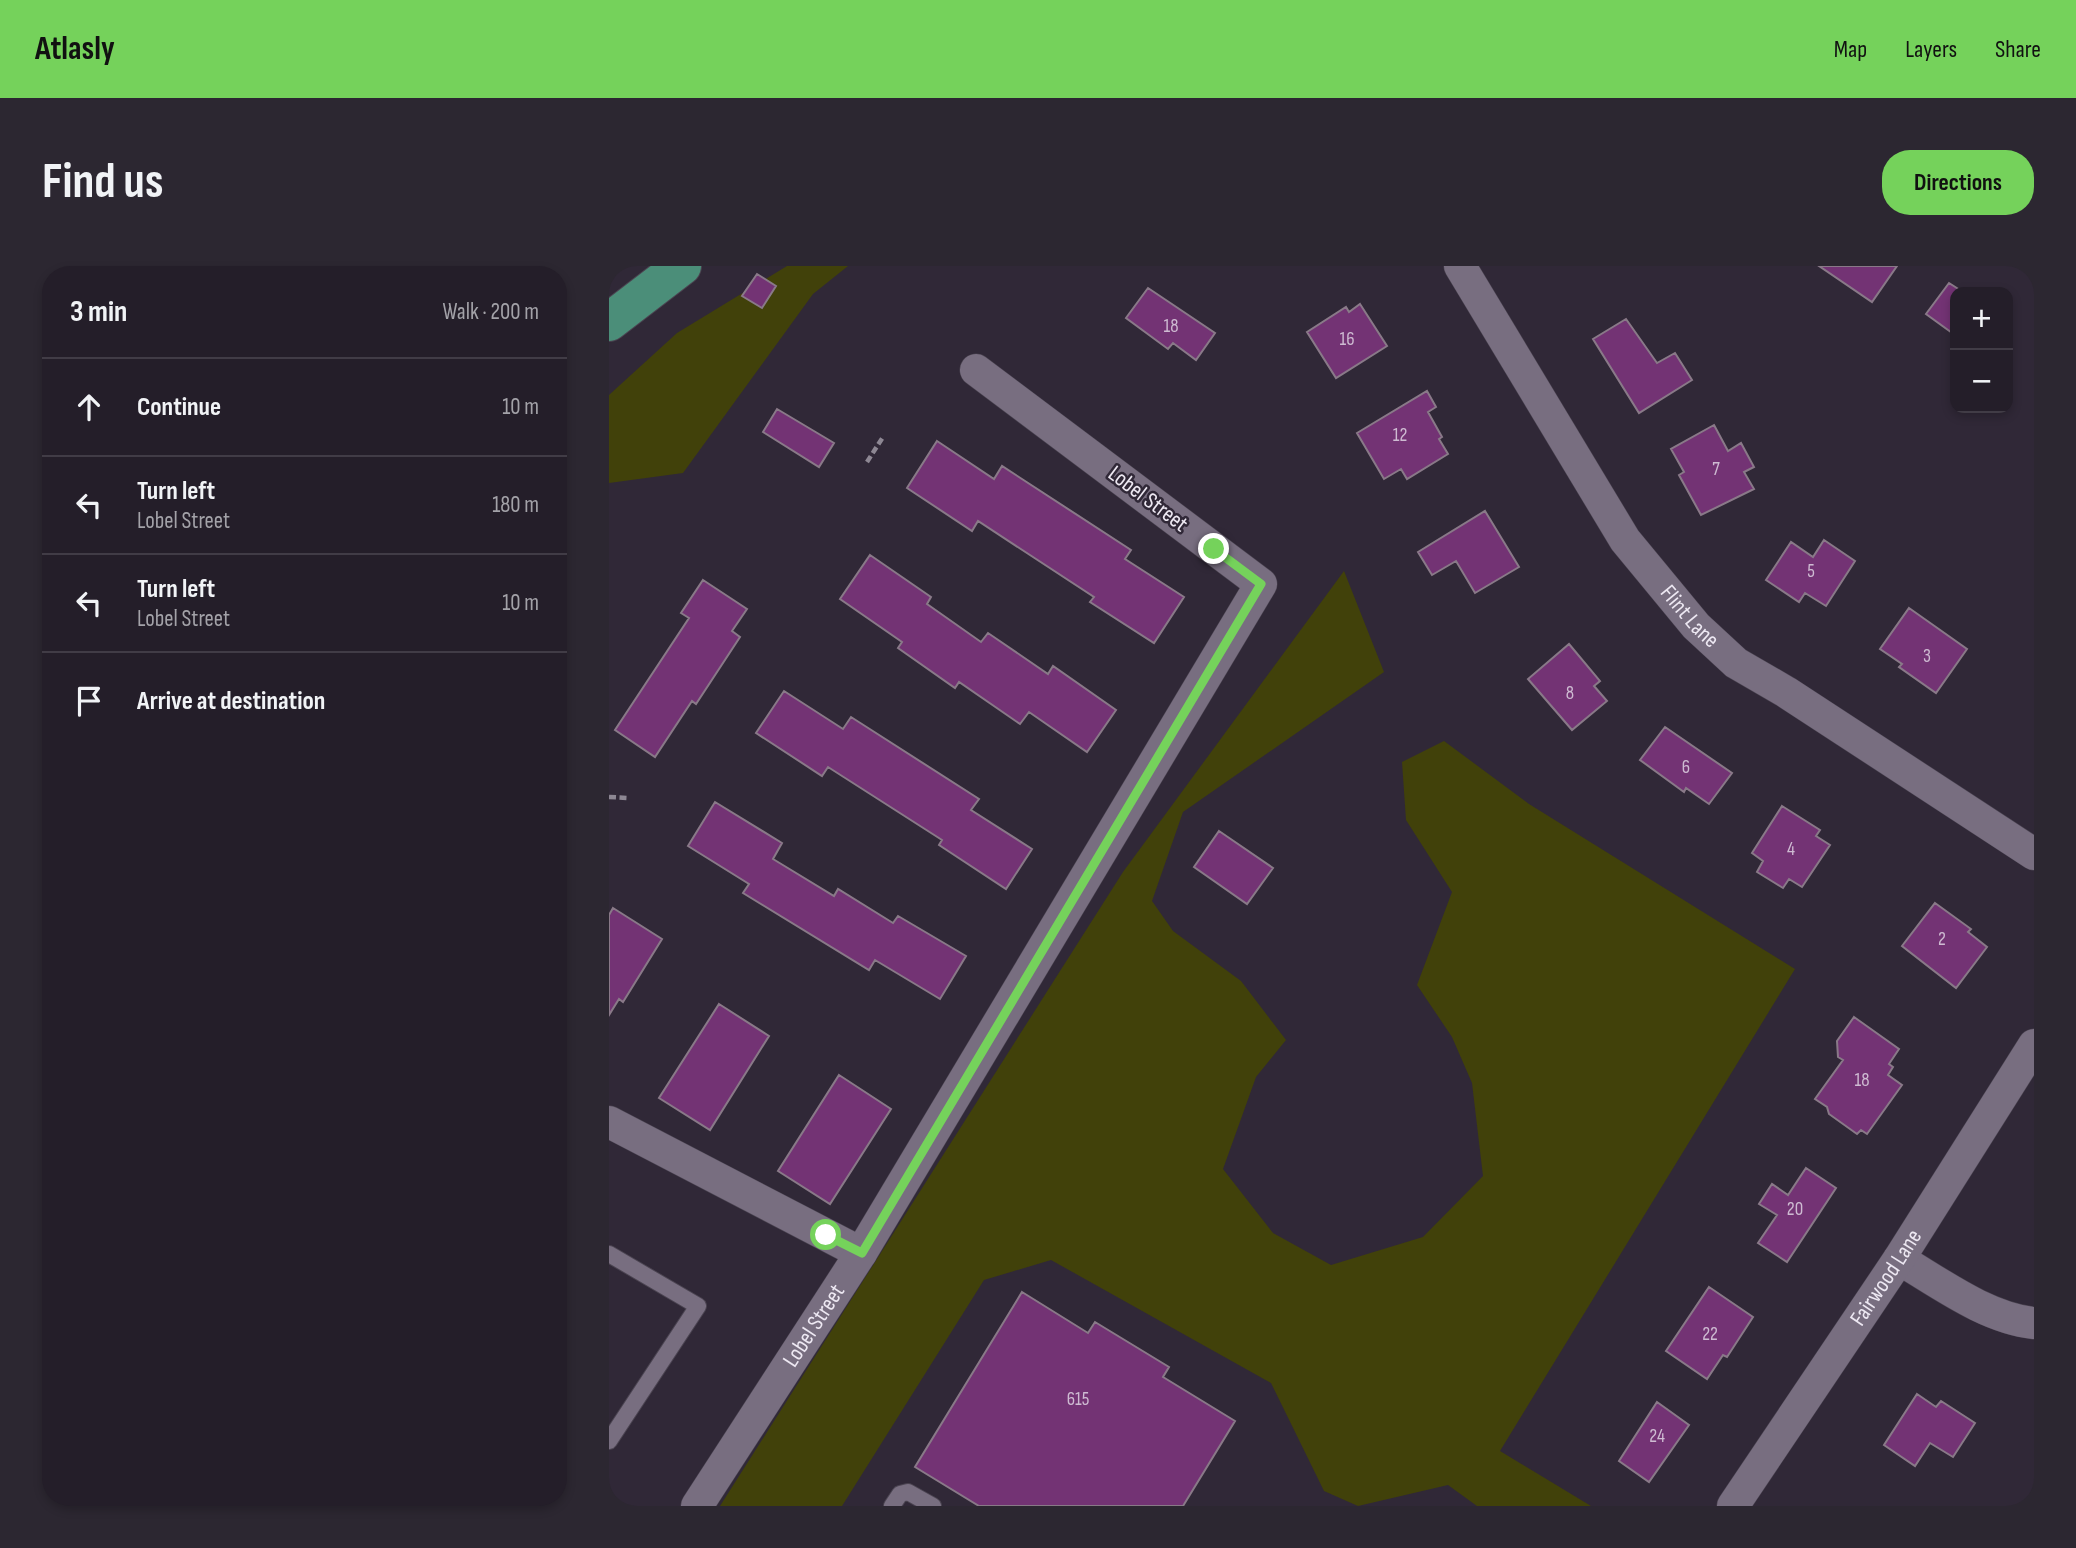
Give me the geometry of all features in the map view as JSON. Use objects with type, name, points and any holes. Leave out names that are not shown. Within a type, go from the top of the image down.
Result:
[{"type":"highway","points":[[609,322],[682,266]]},
{"type":"street","name":"Flint Lane","points":[[1460,266],[1625,540],[1696,626],[1736,663],[1786,692],[2034,854]]},
{"type":"street","name":"Lobel Street","points":[[697,1506],[862,1253],[1261,584],[976,370]]},
{"type":"street","name":"Fairwood Lane","points":[[1734,1506],[1899,1259],[2034,1045]]},
{"type":"street","points":[[609,1122],[862,1253]]},
{"type":"street","points":[[1899,1259],[1982,1306],[2017,1321],[2034,1323]]},
{"type":"lane","points":[[609,1254],[698,1306],[609,1441]]},
{"type":"lane","points":[[892,1506],[900,1494],[908,1492],[933,1506]]},
{"type":"path","points":[[867,462],[883,437]]},
{"type":"path","points":[[609,797],[628,798]]},
{"type":"shaded area","points":[[787,266],[848,266],[813,294],[683,473],[609,483],[609,395],[677,333]]},
{"type":"shaded area","points":[[1344,571],[1384,672],[1183,812],[1152,901],[1173,931],[1241,981],[1286,1040],[1256,1077],[1223,1169],[1273,1233],[1331,1265],[1423,1237],[1483,1176],[1472,1083],[1452,1037],[1417,985],[1452,892],[1406,820],[1402,762],[1444,741],[1529,804],[1795,969],[1500,1451],[1591,1506],[1477,1506],[1448,1485],[1358,1506],[1324,1491],[1271,1383],[1051,1260],[984,1280],[842,1506],[720,1506],[1123,872]]},
{"type":"building","points":[[1819,266],[1897,266],[1872,302]]},
{"type":"building","points":[[757,274],[776,286],[762,308],[742,296]]},
{"type":"building","points":[[1949,283],[1955,287],[1950,287],[1950,331],[1926,314]]},
{"type":"building","points":[[1148,288],[1215,333],[1196,360],[1173,343],[1168,349],[1126,318]]},
{"type":"building","points":[[1360,304],[1387,346],[1336,378],[1307,332],[1346,307],[1349,312]]},
{"type":"building","points":[[1626,319],[1657,363],[1675,353],[1692,380],[1639,413],[1593,339]]},
{"type":"building","points":[[1427,391],[1436,407],[1428,412],[1448,454],[1407,479],[1401,469],[1384,479],[1357,433]]},
{"type":"building","points":[[777,409],[834,443],[819,467],[763,432]]},
{"type":"building","points":[[1714,425],[1728,451],[1741,443],[1754,467],[1744,472],[1754,489],[1701,515],[1679,475],[1684,472],[1671,449]]},
{"type":"building","points":[[937,441],[994,479],[1002,466],[1131,550],[1125,559],[1184,597],[1154,643],[1090,602],[1094,597],[978,521],[972,531],[907,488]]},
{"type":"building","points":[[1485,511],[1519,567],[1475,593],[1456,561],[1432,575],[1418,552]]},
{"type":"building","points":[[1824,540],[1855,561],[1826,606],[1805,593],[1799,602],[1766,580],[1791,542],[1813,557]]},
{"type":"building","points":[[870,555],[931,597],[927,604],[981,642],[988,633],[1048,674],[1053,666],[1116,710],[1087,752],[1029,712],[1020,724],[959,682],[955,688],[898,648],[902,642],[840,599]]},
{"type":"building","points":[[703,580],[747,609],[732,631],[740,637],[696,704],[692,701],[655,757],[615,730],[689,618],[681,613]]},
{"type":"building","points":[[1909,608],[1967,649],[1936,693],[1899,667],[1902,664],[1880,649]]},
{"type":"building","points":[[1569,644],[1600,681],[1594,686],[1607,701],[1572,730],[1528,679]]},
{"type":"building","points":[[784,691],[843,729],[851,717],[979,799],[971,810],[1032,849],[1006,889],[939,845],[942,840],[828,767],[822,776],[756,733]]},
{"type":"building","points":[[1665,727],[1732,773],[1709,804],[1686,788],[1684,792],[1640,760]]},
{"type":"building","points":[[715,802],[782,843],[773,859],[834,896],[838,889],[893,923],[898,916],[966,956],[940,999],[875,960],[869,970],[743,893],[749,884],[688,846]]},
{"type":"building","points":[[1782,806],[1820,830],[1816,836],[1830,845],[1802,887],[1789,879],[1783,888],[1757,872],[1763,861],[1752,853]]},
{"type":"building","points":[[1219,831],[1273,868],[1247,904],[1194,867]]},
{"type":"building","points":[[1935,903],[1971,929],[1968,932],[1987,947],[1956,988],[1902,946]]},
{"type":"building","points":[[613,908],[662,939],[623,1002],[619,999],[609,1015],[609,915]]},
{"type":"building","points":[[719,1004],[769,1036],[710,1130],[659,1098]]},
{"type":"building","points":[[1854,1017],[1899,1049],[1889,1064],[1893,1067],[1888,1075],[1902,1085],[1867,1134],[1861,1130],[1857,1134],[1829,1114],[1827,1107],[1815,1099],[1843,1060],[1838,1057],[1837,1041]]},
{"type":"building","points":[[839,1075],[891,1109],[830,1204],[778,1171]]},
{"type":"building","points":[[1806,1168],[1836,1188],[1787,1262],[1758,1243],[1777,1215],[1759,1204],[1772,1184],[1788,1195]]},
{"type":"building","points":[[1709,1287],[1753,1317],[1727,1357],[1723,1355],[1707,1379],[1666,1351]]},
{"type":"building","points":[[1022,1292],[1088,1333],[1095,1322],[1169,1367],[1163,1377],[1235,1421],[1183,1506],[979,1506],[915,1467]]},
{"type":"building","points":[[1917,1394],[1936,1407],[1941,1401],[1975,1423],[1953,1457],[1930,1443],[1915,1466],[1884,1445]]},
{"type":"building","points":[[1657,1402],[1689,1425],[1649,1482],[1619,1461]]},
{"type":"route","points":[[826,1235],[862,1253],[1261,584],[1214,549]]}]
